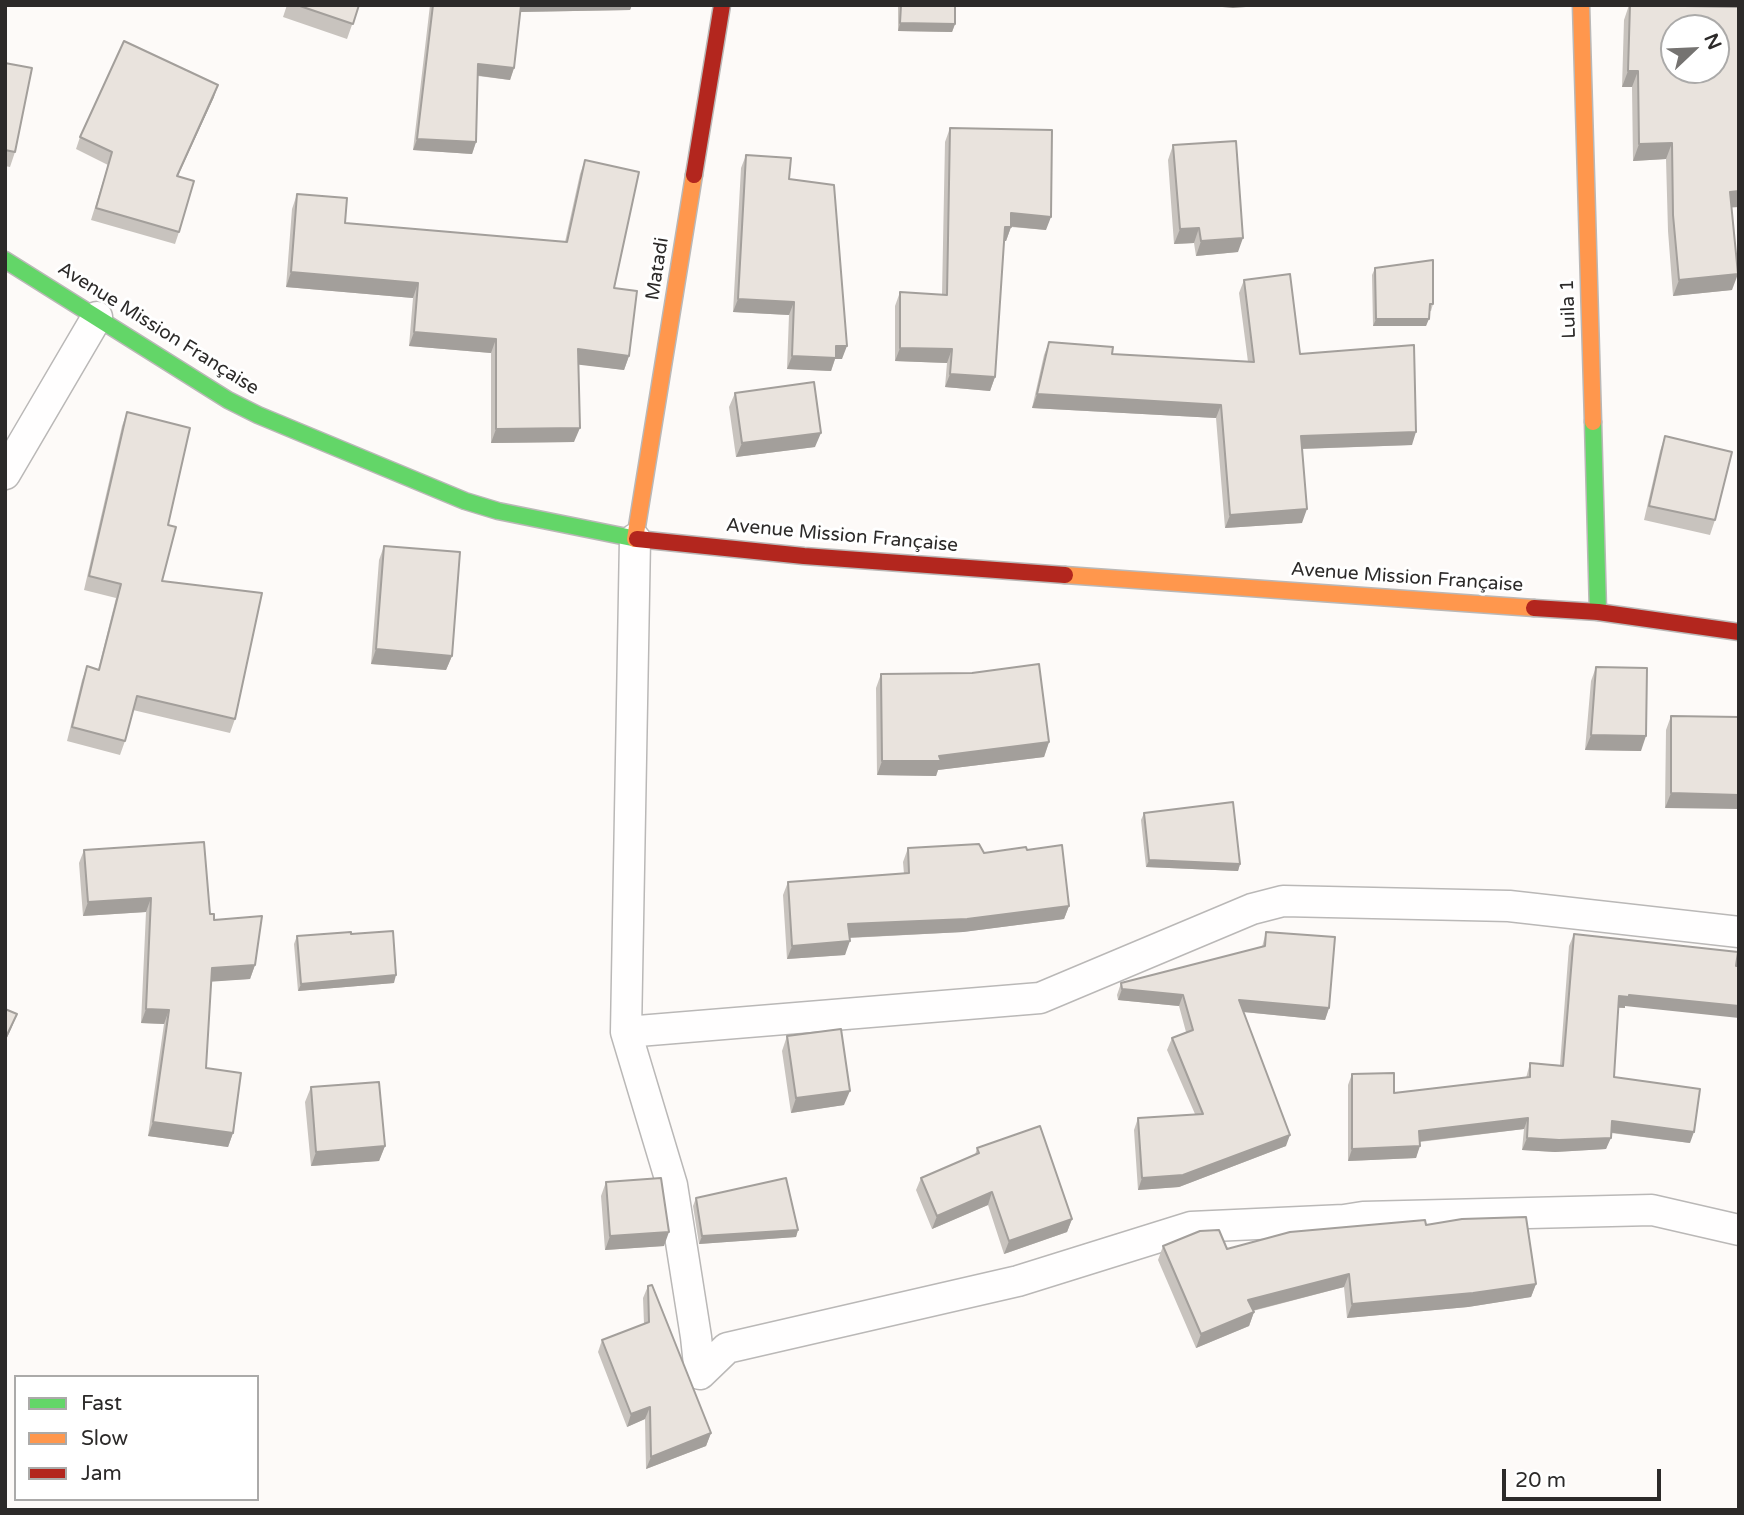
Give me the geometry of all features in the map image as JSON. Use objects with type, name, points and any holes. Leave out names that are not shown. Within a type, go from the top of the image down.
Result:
[{"type":"street","name":"Matadi","points":[[635,539],[722,5]]},
{"type":"street","name":"Luila 1","points":[[1581,5],[1598,612]]},
{"type":"street","name":"Avenue Mission Française","points":[[5,260],[228,400],[440,491],[498,511],[635,539],[804,556],[1598,612],[1739,632]]},
{"type":"lane","points":[[5,474],[97,317]]},
{"type":"lane","points":[[635,539],[626,1032],[672,1185],[700,1374],[727,1348],[1018,1281],[1191,1227],[1363,1217],[1652,1210],[1739,1230]]},
{"type":"lane","points":[[626,1032],[1040,998],[1252,909],[1283,901],[1509,906],[1739,932]]},
{"type":"building","points":[[297,5],[359,5],[353,24]]},
{"type":"building","points":[[433,5],[521,5],[514,68],[478,64],[476,142],[417,139]]},
{"type":"building","points":[[901,5],[955,5],[955,24],[900,23]]},
{"type":"building","points":[[1630,5],[1739,7],[1739,191],[1730,192],[1738,274],[1679,280],[1673,215],[1672,143],[1639,144],[1638,71],[1628,71]]},
{"type":"building","points":[[124,41],[218,85],[177,176],[194,181],[179,232],[96,208],[112,152],[80,137]]},
{"type":"building","points":[[5,63],[32,68],[15,152],[5,150]]},
{"type":"building","points":[[950,128],[1052,130],[1051,217],[1011,213],[1011,227],[1005,227],[995,377],[950,374],[952,349],[900,348],[900,292],[947,295]]},
{"type":"building","points":[[1236,141],[1243,238],[1201,241],[1199,228],[1180,229],[1173,145]]},
{"type":"building","points":[[746,155],[791,158],[789,179],[834,185],[847,346],[836,346],[836,358],[792,356],[794,302],[738,299]]},
{"type":"building","points":[[585,160],[639,172],[614,288],[637,291],[629,356],[578,349],[580,428],[496,429],[496,339],[414,332],[418,283],[291,272],[297,194],[347,198],[345,223],[567,242]]},
{"type":"building","points":[[1433,260],[1433,304],[1430,304],[1429,319],[1376,319],[1375,268]]},
{"type":"building","points":[[1290,274],[1300,354],[1414,345],[1416,432],[1301,436],[1307,509],[1230,515],[1221,405],[1037,394],[1049,342],[1113,347],[1112,354],[1254,362],[1244,280]]},
{"type":"building","points":[[814,382],[821,433],[742,443],[735,393]]},
{"type":"building","points":[[127,412],[190,428],[168,525],[176,527],[162,581],[262,593],[235,719],[137,696],[125,741],[72,727],[87,666],[99,670],[121,584],[89,576]]},
{"type":"building","points":[[1665,436],[1732,452],[1715,520],[1649,506]]},
{"type":"building","points":[[384,546],[460,552],[452,656],[376,649]]},
{"type":"building","points":[[1039,664],[1049,742],[939,756],[941,761],[882,761],[881,674],[972,673]]},
{"type":"building","points":[[1596,667],[1647,668],[1646,736],[1591,735]]},
{"type":"building","points":[[1671,716],[1739,717],[1739,795],[1671,793]]},
{"type":"building","points":[[1233,802],[1240,864],[1149,860],[1144,813]]},
{"type":"building","points":[[204,842],[210,914],[214,914],[214,920],[262,916],[255,965],[212,968],[206,1068],[241,1073],[233,1133],[153,1122],[169,1010],[146,1009],[151,898],[88,902],[84,850]]},
{"type":"building","points":[[979,844],[984,853],[1062,845],[1069,906],[967,919],[848,924],[850,941],[792,946],[788,882],[909,873],[908,848]]},
{"type":"building","points":[[393,931],[396,975],[301,984],[297,936]]},
{"type":"building","points":[[1266,932],[1335,937],[1329,1008],[1239,1000],[1290,1135],[1183,1175],[1142,1178],[1138,1118],[1203,1114],[1172,1038],[1193,1030],[1183,995],[1122,989],[1121,983],[1265,946]]},
{"type":"building","points":[[1574,934],[1738,952],[1736,966],[1739,966],[1739,1006],[1619,996],[1614,1077],[1700,1089],[1694,1132],[1612,1121],[1611,1138],[1527,1138],[1528,1118],[1419,1131],[1420,1146],[1352,1149],[1352,1074],[1394,1073],[1394,1093],[1530,1077],[1530,1063],[1563,1066]]},
{"type":"building","points":[[5,1009],[17,1014],[5,1039]]},
{"type":"building","points":[[841,1029],[850,1091],[796,1098],[787,1036]]},
{"type":"building","points":[[379,1082],[385,1146],[316,1152],[311,1087]]},
{"type":"building","points":[[1040,1126],[1072,1219],[1009,1241],[992,1192],[937,1216],[921,1178],[979,1153],[977,1148]]},
{"type":"building","points":[[661,1178],[669,1232],[610,1236],[606,1182]]},
{"type":"building","points":[[786,1178],[798,1230],[702,1236],[696,1198]]},
{"type":"building","points":[[1526,1217],[1536,1284],[1473,1293],[1352,1304],[1349,1274],[1248,1300],[1254,1312],[1201,1334],[1163,1246],[1200,1231],[1219,1230],[1227,1249],[1290,1232],[1425,1220],[1426,1225],[1462,1219]]},
{"type":"building","points":[[652,1285],[711,1433],[651,1457],[650,1407],[631,1414],[602,1340],[649,1322],[648,1286]]},
{"type":"traffic: fast","points":[[5,260],[228,400],[258,415],[465,501],[498,511],[637,539]]},
{"type":"traffic: fast","points":[[1593,422],[1598,612]]},
{"type":"traffic: slow","points":[[1581,5],[1593,422]]},
{"type":"traffic: slow","points":[[635,539],[694,175]]},
{"type":"traffic: slow","points":[[1065,575],[1534,608]]},
{"type":"traffic: jam","points":[[694,175],[722,5]]},
{"type":"traffic: jam","points":[[637,539],[804,556],[1065,575]]},
{"type":"traffic: jam","points":[[1534,608],[1598,612],[1739,632]]}]
